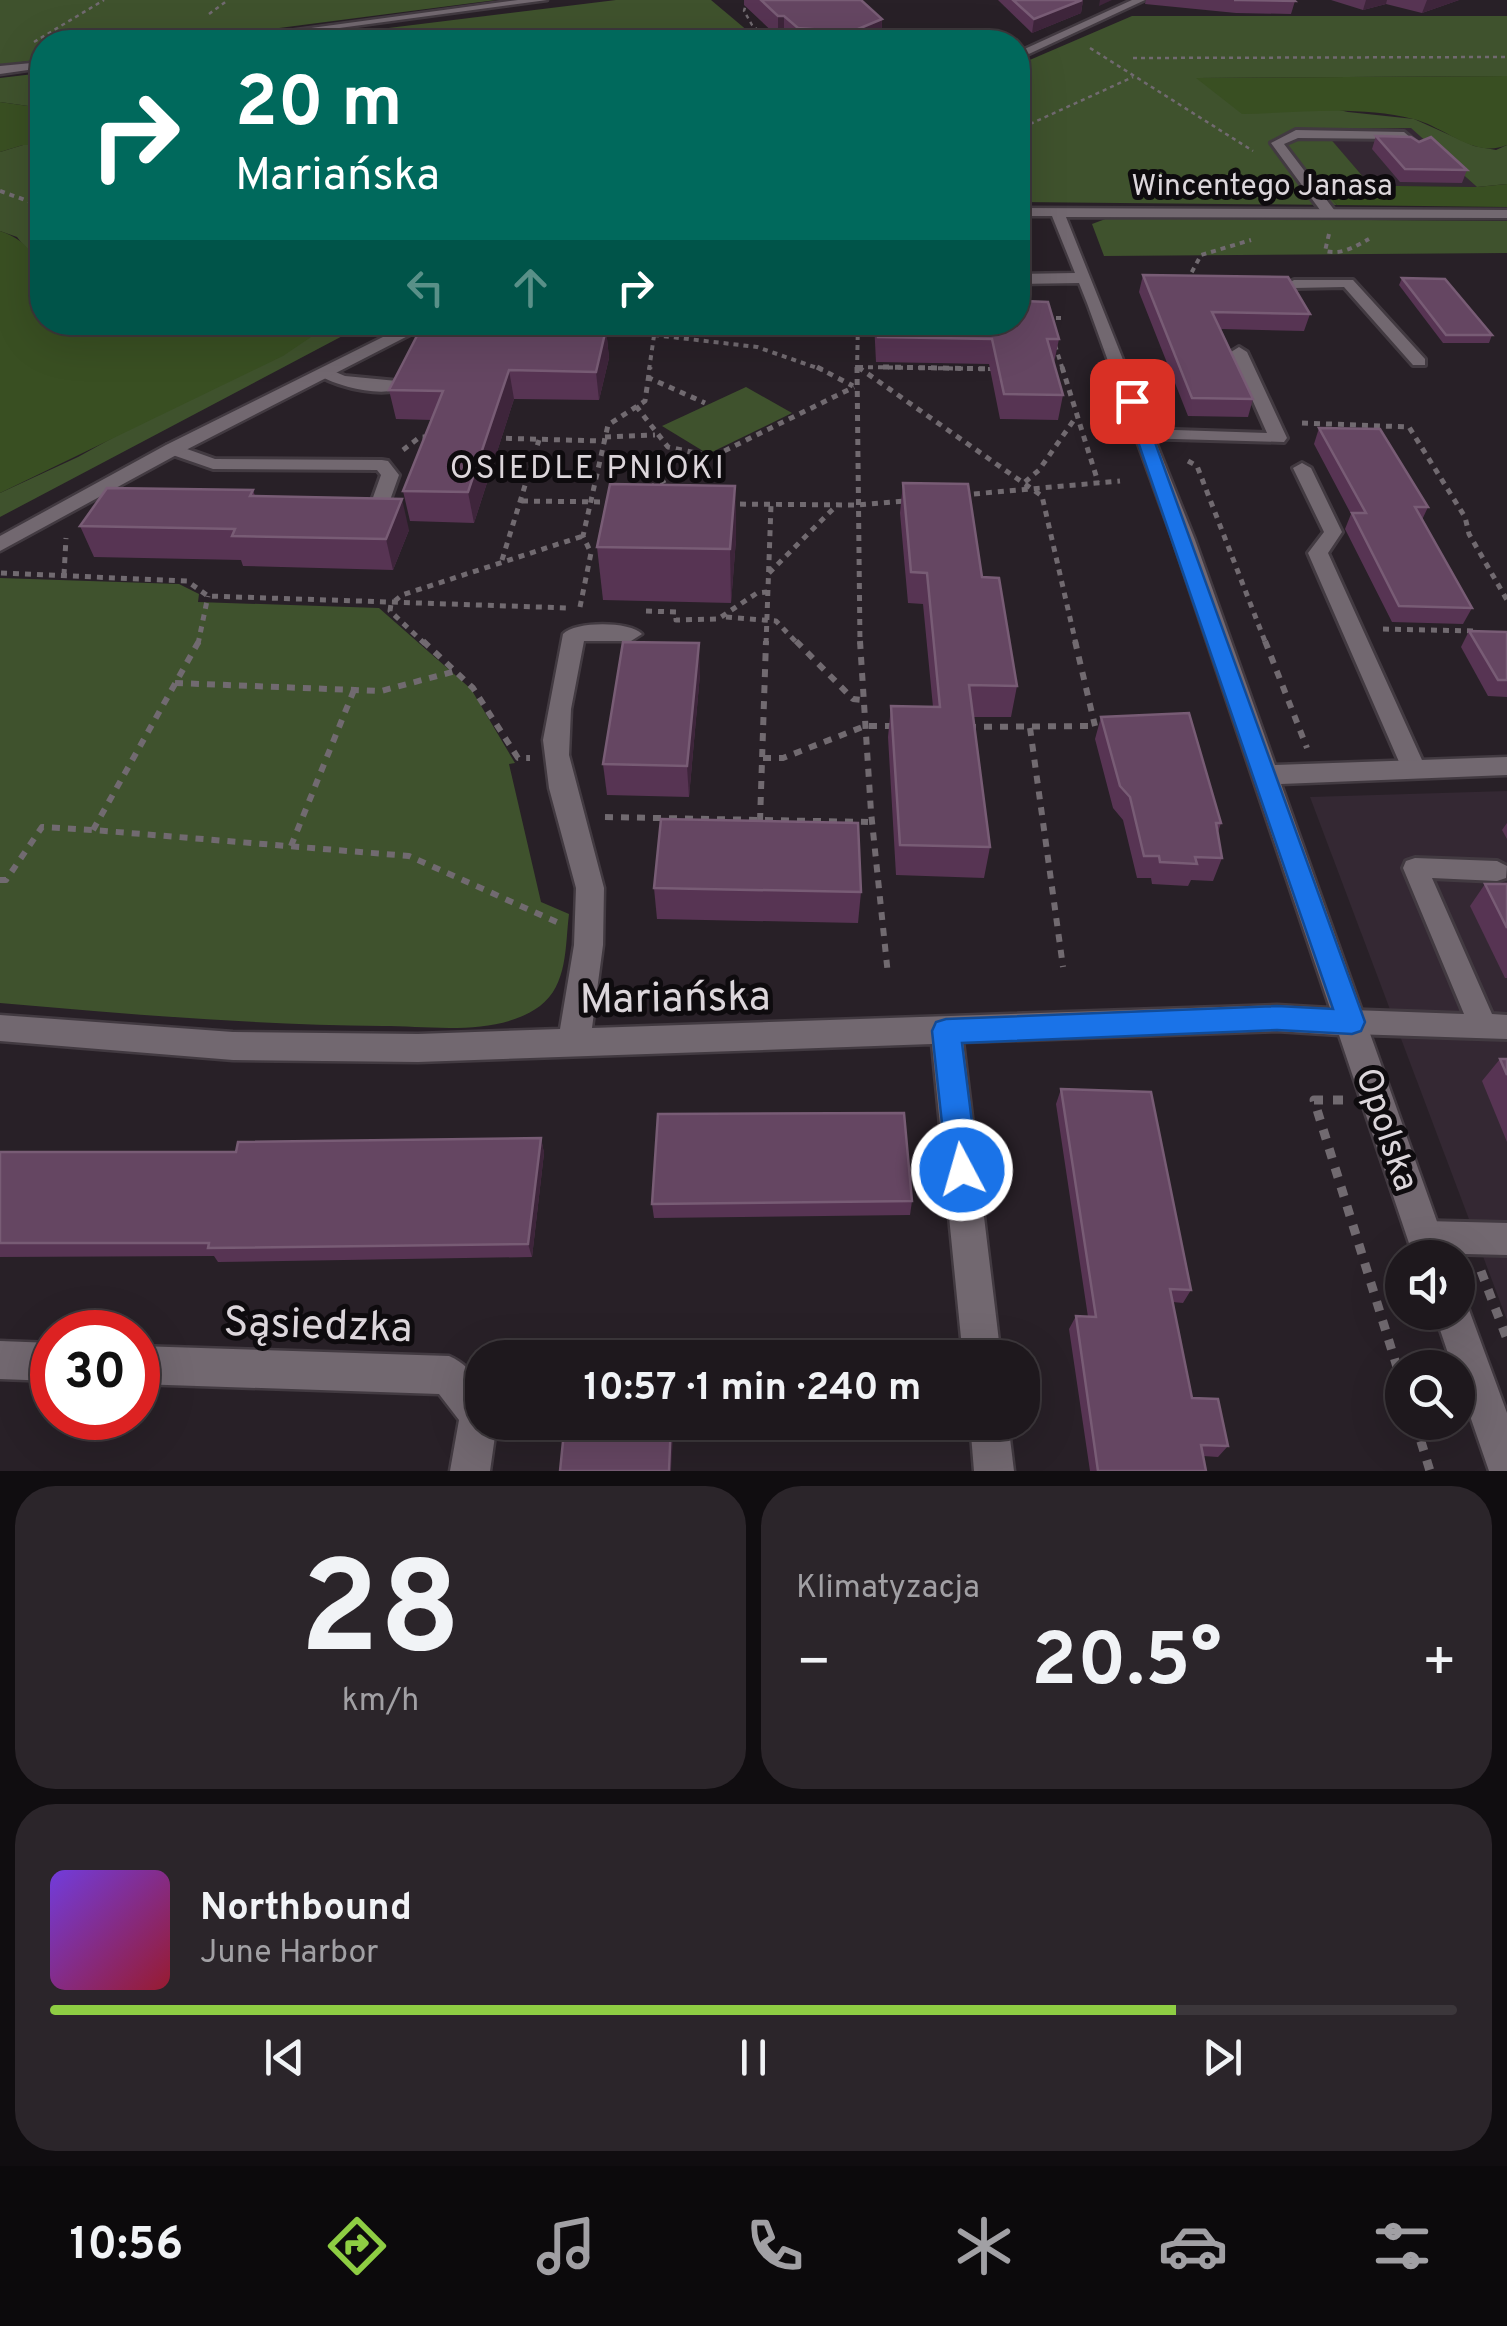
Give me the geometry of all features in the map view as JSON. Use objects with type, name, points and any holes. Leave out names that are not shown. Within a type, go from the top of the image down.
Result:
[{"type":"street","points":[[308,30],[542,0]]},
{"type":"street","points":[[1030,51],[1140,0]]},
{"type":"street","points":[[1091,12],[1104,17]]},
{"type":"street","points":[[0,70],[30,66]]},
{"type":"street","name":"Wincentego Janasa","points":[[1030,212],[1507,214]]},
{"type":"street","name":"Opolska","points":[[1057,212],[1144,434],[1427,1240]]},
{"type":"street","points":[[1030,279],[1082,278]]},
{"type":"street","points":[[0,545],[173,449],[401,335]]},
{"type":"street","points":[[574,1041],[589,924],[585,854],[556,758],[556,731],[574,634],[634,622]]},
{"type":"street","points":[[1266,776],[1507,766]]},
{"type":"street","name":"Mariańska","points":[[0,1028],[234,1046],[418,1048],[1277,1018],[1352,1022]]},
{"type":"street","points":[[946,1031],[980,1340]]},
{"type":"street","points":[[1458,1330],[1507,1465]]},
{"type":"street","points":[[0,1360],[30,1361]]},
{"type":"street","name":"Sąsiedzka","points":[[160,1366],[449,1375],[479,1414],[470,1471]]},
{"type":"street","points":[[991,1440],[994,1471]]},
{"type":"lane","points":[[1328,211],[1277,144],[1288,136],[1404,136],[1417,148]]},
{"type":"lane","points":[[1294,284],[1348,283],[1419,362]]},
{"type":"lane","points":[[1144,434],[1278,438],[1239,352]]},
{"type":"lane","points":[[326,372],[342,381],[397,386]]},
{"type":"lane","points":[[173,449],[194,460],[214,464],[382,465],[390,475],[380,503]]},
{"type":"lane","points":[[1302,468],[1333,532],[1318,553],[1415,771]]},
{"type":"lane","points":[[1352,1022],[1496,1027],[1415,868],[1498,871]]},
{"type":"lane","points":[[1475,1242],[1507,1239]]},
{"type":"path","points":[[54,30],[104,0]]},
{"type":"path","points":[[209,14],[228,0]]},
{"type":"path","points":[[747,0],[744,11],[758,30]]},
{"type":"path","points":[[870,21],[880,30]]},
{"type":"path","points":[[1088,47],[1246,147],[1300,173]]},
{"type":"path","points":[[1132,58],[1507,56]]},
{"type":"path","points":[[1030,124],[1133,77]]},
{"type":"path","points":[[0,191],[30,202]]},
{"type":"path","points":[[1065,318],[1046,318],[1098,482]]},
{"type":"path","points":[[580,608],[591,552],[583,536],[604,439],[608,425],[645,401],[654,335],[710,336],[755,343],[795,356],[854,387]]},
{"type":"path","points":[[858,335],[854,387],[856,506],[868,822],[888,975]]},
{"type":"path","points":[[857,368],[1006,369]]},
{"type":"path","points":[[857,368],[1042,496],[1095,726]]},
{"type":"path","points":[[647,377],[705,403]]},
{"type":"path","points":[[645,490],[854,387]]},
{"type":"path","points":[[636,406],[668,447],[711,456]]},
{"type":"path","points":[[1024,483],[1039,476],[1061,429],[1076,417]]},
{"type":"path","points":[[1271,422],[1409,426],[1465,517],[1468,534],[1507,600]]},
{"type":"path","points":[[488,438],[604,439],[656,435]]},
{"type":"path","points":[[382,465],[420,437],[437,437]]},
{"type":"path","points":[[502,561],[539,440]]},
{"type":"path","points":[[955,496],[1120,481]]},
{"type":"path","points":[[714,504],[856,506],[916,500]]},
{"type":"path","points":[[522,501],[625,502]]},
{"type":"path","points":[[760,821],[771,505]]},
{"type":"path","points":[[768,574],[805,542],[837,505]]},
{"type":"path","points":[[64,576],[67,522]]},
{"type":"path","points":[[556,758],[518,758],[473,688],[390,610],[402,595],[583,536]]},
{"type":"path","points":[[0,572],[187,582],[208,596],[599,609]]},
{"type":"path","points":[[725,616],[757,593],[767,592]]},
{"type":"path","points":[[94,830],[201,638],[208,596]]},
{"type":"path","points":[[634,622],[676,612],[676,620],[725,616],[776,621],[854,699],[863,700]]},
{"type":"path","points":[[1352,629],[1488,632]]},
{"type":"path","points":[[175,683],[380,691],[456,671]]},
{"type":"path","points":[[291,846],[354,690]]},
{"type":"path","points":[[957,727],[1114,724]]},
{"type":"path","points":[[763,758],[783,758],[865,726],[902,726]]},
{"type":"path","points":[[1030,728],[1062,967]]},
{"type":"path","points":[[574,816],[868,822]]},
{"type":"path","points":[[0,880],[6,880],[42,827],[94,830],[409,856],[566,926],[589,924]]},
{"type":"path","points":[[1314,1100],[1391,1350]]},
{"type":"path","points":[[1421,1440],[1430,1471]]},
{"type":"shaded area","points":[[1411,127],[1477,187],[1371,186],[1321,129]]},
{"type":"shaded area","points":[[1507,791],[1507,1320],[1310,797]]},
{"type":"green space","points":[[0,0],[496,0],[264,30],[30,30],[30,61],[0,65]]},
{"type":"green space","points":[[616,0],[711,0],[747,30],[372,30]]},
{"type":"green space","points":[[1132,16],[1507,16],[1507,76],[1198,78],[1348,112],[1414,119],[1474,146],[1496,150],[1507,145],[1507,184],[1477,187],[1411,128],[1322,129],[1371,186],[1320,186],[1337,205],[1030,202],[1030,60]]},
{"type":"green space","points":[[30,74],[30,106],[0,102],[0,78]]},
{"type":"green space","points":[[1507,76],[1507,145],[1495,148],[1471,145],[1413,119],[1371,112],[1242,114],[1196,78]]},
{"type":"green space","points":[[0,102],[30,106],[30,145],[0,152]]},
{"type":"green space","points":[[30,145],[30,254],[17,237],[0,231],[0,152]]},
{"type":"green space","points":[[1507,184],[1507,207],[1337,205],[1319,185],[1477,187]]},
{"type":"green space","points":[[1108,218],[1507,221],[1507,253],[1104,256],[1092,224]]},
{"type":"green space","points":[[0,231],[30,252],[30,335],[314,335],[283,356],[0,493]]},
{"type":"green space","points":[[299,335],[344,335],[0,517],[0,493],[78,457]]},
{"type":"green space","points":[[746,387],[792,413],[708,454],[662,426]]},
{"type":"green space","points":[[0,578],[179,584],[199,594],[198,602],[379,608],[471,689],[515,763],[509,764],[541,902],[569,914],[564,964],[549,997],[523,1016],[504,1022],[443,1028],[239,1021],[0,1003]]},
{"type":"building","points":[[761,0],[861,0],[882,19],[856,30],[824,30],[798,28],[784,16],[778,16]]},
{"type":"building","points":[[1013,0],[1082,0],[1034,19]]},
{"type":"building","points":[[1376,136],[1411,137],[1419,142],[1431,137],[1467,170],[1405,169]]},
{"type":"building","points":[[1143,275],[1288,277],[1310,314],[1212,312],[1253,399],[1192,398]]},
{"type":"building","points":[[1402,278],[1445,279],[1492,335],[1446,335]]},
{"type":"building","points":[[1030,301],[1048,302],[1059,339],[1047,339],[1063,395],[1004,394],[992,339],[878,337],[1030,335]]},
{"type":"building","points":[[417,335],[605,335],[596,372],[509,370],[468,492],[403,491],[443,391],[389,390]]},
{"type":"building","points":[[1319,428],[1380,429],[1428,507],[1415,507],[1472,608],[1399,606],[1352,513],[1366,513]]},
{"type":"building","points":[[903,483],[968,484],[982,577],[999,578],[1017,686],[969,685],[990,847],[900,845],[891,706],[940,707],[927,573],[911,572]]},
{"type":"building","points":[[610,484],[735,486],[730,549],[597,547]]},
{"type":"building","points":[[107,488],[253,490],[250,496],[402,499],[386,539],[232,536],[235,529],[80,526]]},
{"type":"building","points":[[1469,631],[1507,632],[1507,680],[1498,680]]},
{"type":"building","points":[[623,642],[699,643],[687,766],[603,764]]},
{"type":"building","points":[[1189,713],[1221,823],[1216,823],[1222,858],[1195,857],[1197,864],[1160,862],[1159,856],[1144,856],[1130,797],[1120,786],[1101,717]]},
{"type":"building","points":[[661,819],[858,823],[861,892],[654,888]]},
{"type":"building","points":[[1485,884],[1507,884],[1507,928]]},
{"type":"building","points":[[1061,1089],[1151,1092],[1191,1290],[1170,1289],[1192,1398],[1218,1399],[1228,1446],[1201,1445],[1206,1471],[1098,1471],[1076,1316],[1096,1317]]},
{"type":"building","points":[[904,1113],[912,1201],[652,1204],[658,1114]]},
{"type":"building","points":[[541,1138],[528,1244],[208,1248],[209,1243],[0,1243],[0,1152],[236,1152],[238,1142]]},
{"type":"building","points":[[563,1440],[670,1440],[669,1471],[560,1471]]},
{"type":"district","name":"OSIEDLE PNIOKI","points":[[588,467]]},
{"type":"route","points":[[962,1170],[946,1031],[1277,1018],[1352,1022],[1132,401]]}]
